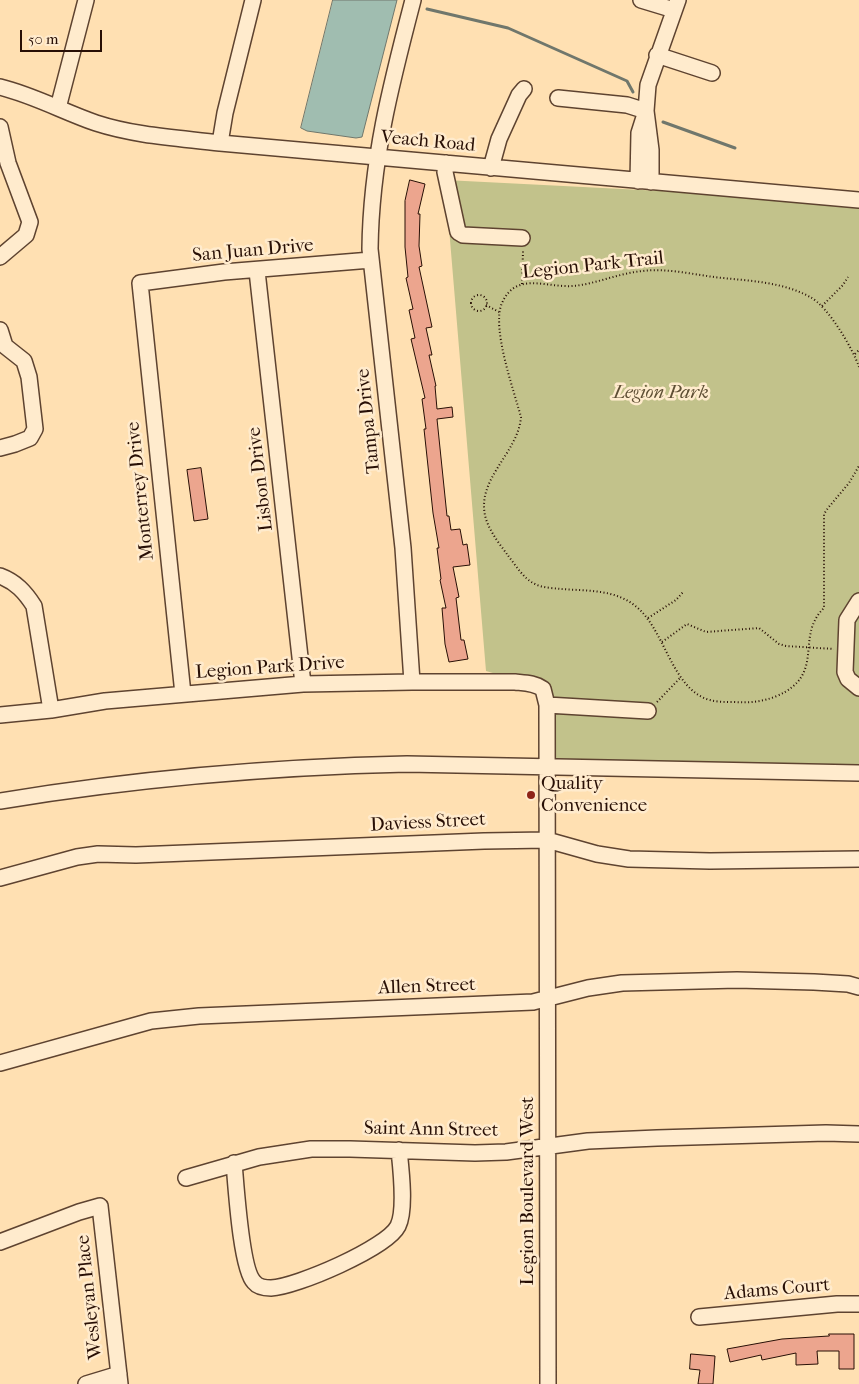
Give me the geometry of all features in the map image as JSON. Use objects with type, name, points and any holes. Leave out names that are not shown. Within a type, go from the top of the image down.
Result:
[{"type":"street","points":[[58,108],[86,0]]},
{"type":"street","points":[[220,143],[225,113],[253,0]]},
{"type":"street","name":"Tampa Drive","points":[[412,682],[403,548],[371,260],[370,219],[384,117],[413,0]]},
{"type":"street","points":[[641,0],[676,5],[648,85],[646,111],[651,150],[645,182]]},
{"type":"street","points":[[657,55],[712,73]]},
{"type":"street","name":"Veach Road","points":[[0,87],[20,92],[96,123],[116,128],[220,143],[859,200]]},
{"type":"street","points":[[491,168],[498,139],[524,89]]},
{"type":"street","points":[[558,98],[619,104],[646,111]]},
{"type":"street","points":[[645,182],[639,133],[646,111]]},
{"type":"street","points":[[0,127],[8,162],[30,222],[26,235],[0,257]]},
{"type":"street","points":[[446,163],[446,172],[458,232],[463,234],[522,238]]},
{"type":"street","name":"San Juan Drive","points":[[140,283],[224,272],[257,271],[371,260]]},
{"type":"street","name":"Lisbon Drive","points":[[257,271],[303,684]]},
{"type":"street","name":"Monterrey Drive","points":[[140,283],[183,694]]},
{"type":"street","points":[[0,330],[3,347],[24,361],[29,376],[34,429],[30,438],[0,448]]},
{"type":"street","points":[[0,576],[19,586],[34,606],[51,710]]},
{"type":"street","points":[[859,600],[847,620],[845,672],[848,679],[859,688]]},
{"type":"street","name":"Legion Park Drive","points":[[0,715],[51,710],[105,701],[303,684],[515,682],[538,686],[543,689]]},
{"type":"street","name":"Legion Boulevard West","points":[[543,689],[546,705],[547,840],[548,1384]]},
{"type":"street","points":[[546,705],[648,711]]},
{"type":"street","points":[[0,801],[112,785],[276,769],[342,765],[407,764],[859,773]]},
{"type":"street","name":"Daviess Street","points":[[0,878],[77,857],[98,854],[136,855],[484,840],[547,840],[597,854],[629,859],[710,861],[859,859]]},
{"type":"street","name":"Allen Street","points":[[0,1063],[151,1021],[199,1016],[533,1002],[588,988],[622,983],[756,981],[814,982],[848,984],[859,987]]},
{"type":"street","name":"Saint Ann Street","points":[[186,1178],[259,1157],[311,1149],[475,1153],[548,1147],[588,1141],[826,1133],[859,1134]]},
{"type":"street","points":[[234,1163],[248,1275],[254,1283],[262,1288],[272,1288],[297,1282],[328,1270],[374,1247],[392,1235],[402,1215],[402,1177],[399,1150]]},
{"type":"street","name":"Wesleyan Place","points":[[0,1242],[100,1206],[119,1379]]},
{"type":"street","name":"Adams Court","points":[[699,1317],[837,1304],[859,1304]]},
{"type":"street","points":[[86,1384],[119,1379]]},
{"type":"path","points":[[522,238],[524,263],[522,284]]},
{"type":"path","name":"Legion Park Trail","points":[[499,312],[506,296],[522,284],[529,282],[572,286],[627,273],[662,270],[770,283],[803,293],[812,297],[822,306],[855,354],[859,367]]},
{"type":"path","points":[[822,306],[843,285],[848,277]]},
{"type":"path","points":[[477,295],[482,295],[486,305],[482,310],[477,311],[472,308],[471,300],[477,295]]},
{"type":"path","points":[[486,305],[499,312],[498,321],[502,344],[521,417],[515,438],[487,488],[485,506],[487,523],[515,566],[535,584],[541,587],[612,594],[634,605],[648,618],[681,677],[692,690],[702,697],[710,700],[739,703],[763,702],[797,684],[804,673],[813,622],[824,608],[824,514],[849,483],[859,466]]},
{"type":"path","points":[[855,354],[859,350]]},
{"type":"path","points":[[648,618],[676,600],[684,591]]},
{"type":"path","points":[[662,642],[687,624],[706,632],[758,628],[779,644],[786,646],[834,649]]},
{"type":"path","points":[[648,711],[681,677]]},
{"type":"green space","name":"Legion Park","points":[[445,180],[859,201],[859,773],[546,768],[538,686],[486,671]]},
{"type":"shaded area","points":[[333,0],[397,0],[362,137],[356,138],[307,131],[301,128]]},
{"type":"building","points":[[410,180],[425,184],[418,214],[420,214],[419,246],[422,266],[419,267],[432,327],[426,328],[432,355],[429,355],[436,386],[437,409],[452,407],[453,417],[437,419],[447,516],[449,516],[451,530],[460,529],[463,545],[467,544],[470,565],[453,567],[459,597],[456,598],[461,640],[464,640],[468,659],[449,662],[445,644],[442,608],[446,608],[440,580],[437,548],[439,548],[433,513],[424,429],[426,429],[422,399],[425,398],[411,339],[415,338],[409,310],[413,309],[406,278],[408,277],[405,247],[405,201]]},
{"type":"building","points":[[201,468],[208,519],[194,521],[187,470]]},
{"type":"building","points":[[829,1334],[854,1334],[854,1369],[839,1369],[839,1351],[817,1351],[818,1364],[796,1365],[796,1353],[762,1360],[761,1355],[730,1362],[727,1349],[782,1339],[829,1336]]},
{"type":"building","points":[[691,1354],[715,1356],[713,1384],[698,1384],[700,1370],[690,1369]]},
{"type":"waterway","points":[[427,9],[508,28],[627,81],[633,92]]},
{"type":"waterway","points":[[663,122],[735,148]]},
{"type":"place","name":"Quality Convenience","points":[[531,795]]}]
